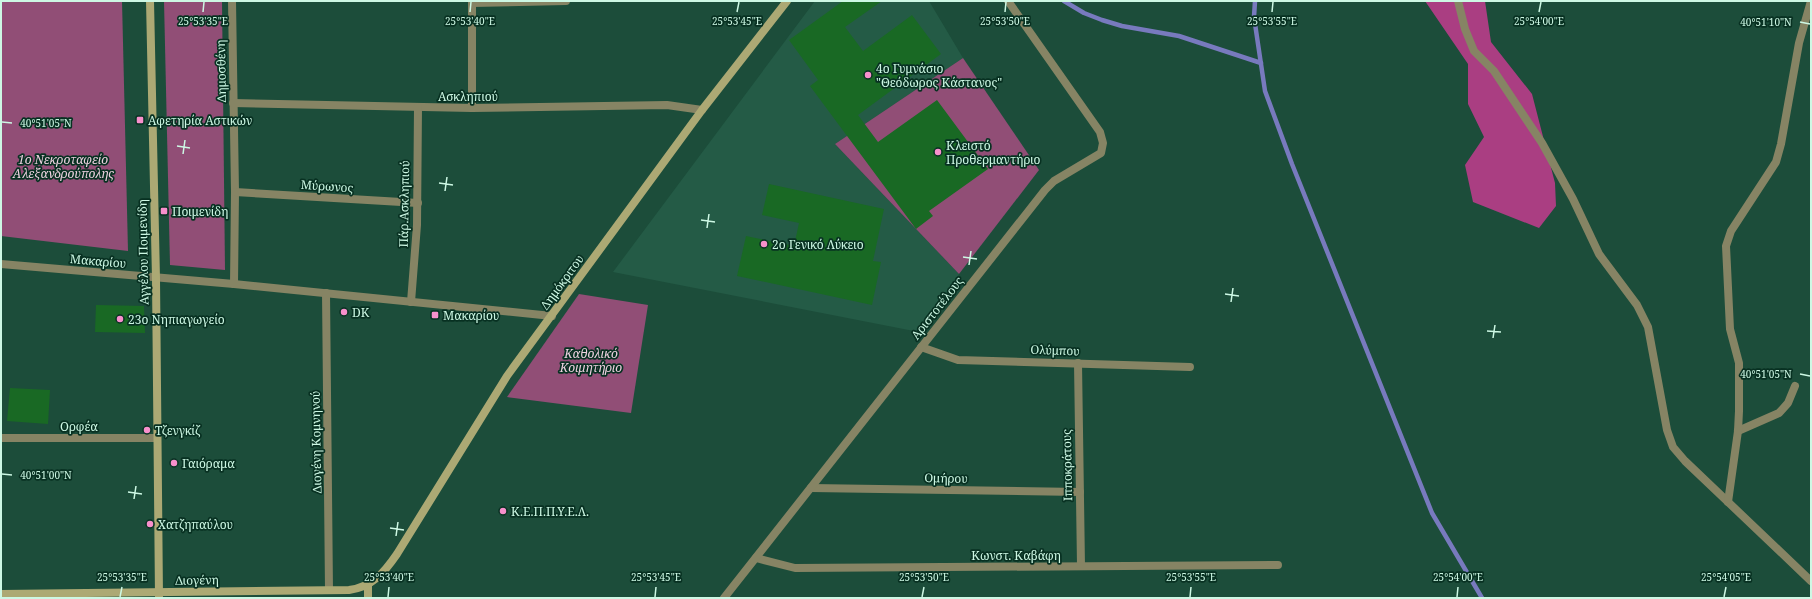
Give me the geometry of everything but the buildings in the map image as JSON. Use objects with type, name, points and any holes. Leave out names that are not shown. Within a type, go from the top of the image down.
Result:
[{"type":"street","name":"Αγγέλου Ποιμενίδη","points":[[150,1],[156,279],[159,595]]},
{"type":"street","name":"Δημοσθένη","points":[[232,1],[235,192],[234,284]]},
{"type":"street","points":[[472,108],[472,2],[566,1]]},
{"type":"street","name":"Δημόκριτου","points":[[368,585],[387,569],[497,392],[702,110],[787,1]]},
{"type":"street","name":"Αριστοτέλους","points":[[724,598],[1045,190],[1054,181],[1101,152],[1103,143],[1100,132],[1008,1]]},
{"type":"street","points":[[1458,1],[1465,29],[1474,51],[1494,71],[1542,143],[1573,199],[1599,254],[1637,305],[1648,327],[1667,430],[1673,447],[1685,461],[1811,581]]},
{"type":"street","points":[[1728,502],[1738,431],[1739,363],[1730,329],[1726,246],[1727,238],[1776,162],[1782,144],[1799,43],[1811,1]]},
{"type":"street","name":"Ασκληπιού","points":[[234,103],[472,108],[667,105],[702,110]]},
{"type":"street","name":"Πάρ.Ασκληπιού","points":[[411,302],[418,203],[418,107]]},
{"type":"street","name":"Μύρωνος","points":[[235,192],[418,203]]},
{"type":"street","name":"Μακαρίου","points":[[1,264],[156,279],[234,284],[552,316]]},
{"type":"street","name":"Διογένη Κομνηνού","points":[[326,293],[329,590]]},
{"type":"street","name":"Ολύμπου","points":[[921,347],[958,360],[1190,367]]},
{"type":"street","name":"Ιπποκράτους","points":[[1078,363],[1081,566]]},
{"type":"street","points":[[1738,431],[1779,413],[1788,403],[1795,386]]},
{"type":"street","name":"Ορφέα","points":[[1,438],[157,438]]},
{"type":"street","name":"Ομήρου","points":[[811,488],[1080,492]]},
{"type":"street","name":"Κωνστ. Καβάφη","points":[[756,558],[796,568],[1278,566]]},
{"type":"street","points":[[368,585],[368,598]]},
{"type":"street","name":"Διογένη","points":[[1,594],[159,595],[348,590],[368,585]]},
{"type":"shaded area","points":[[815,1],[929,1],[963,58],[835,144],[959,274],[924,333],[613,272]]},
{"type":"shaded area","points":[[1425,1],[1485,1],[1491,42],[1532,94],[1555,183],[1556,206],[1539,228],[1473,202],[1465,165],[1484,137],[1468,104],[1468,64]]},
{"type":"green space","name":"1ο Νεκροταφείο Αλεξανδρούπολης","points":[[1,1],[122,1],[128,251],[1,236]]},
{"type":"green space","points":[[164,1],[222,1],[225,270],[170,265]]},
{"type":"green space","points":[[963,58],[1039,170],[959,274],[835,144]]},
{"type":"green space","name":"Καθολικό Κοιμητήριο","points":[[579,294],[648,305],[631,413],[507,397]]},
{"type":"waterway","points":[[1064,1],[1084,13],[1102,20],[1122,26],[1179,36],[1261,63]]},
{"type":"waterway","points":[[1255,1],[1254,17],[1265,91],[1292,164],[1432,513],[1482,598]]},
{"type":"place","name":"4ο Γυμνάσιο \"Θεόδωρος Κάστανος\"","points":[[868,75]]},
{"type":"place","name":"Αφετηρία Αστικών","points":[[140,120]]},
{"type":"place","name":"Κλειστό Προθερμαντήριο","points":[[938,152]]},
{"type":"place","name":"Ποιμενίδη","points":[[164,211]]},
{"type":"place","name":"2ο Γενικό Λύκειο","points":[[764,244]]},
{"type":"place","name":"DK","points":[[344,312]]},
{"type":"place","name":"Μακαρίου","points":[[435,315]]},
{"type":"place","name":"23ο Νηπιαγωγείο","points":[[120,319]]},
{"type":"place","name":"Τζενγκίζ","points":[[147,430]]},
{"type":"place","name":"Γαιόραμα","points":[[174,463]]},
{"type":"place","name":"Κ.Ε.Π.Π.Υ.Ε.Λ.","points":[[503,511]]},
{"type":"place","name":"Χατζηπαύλου","points":[[150,524]]}]
